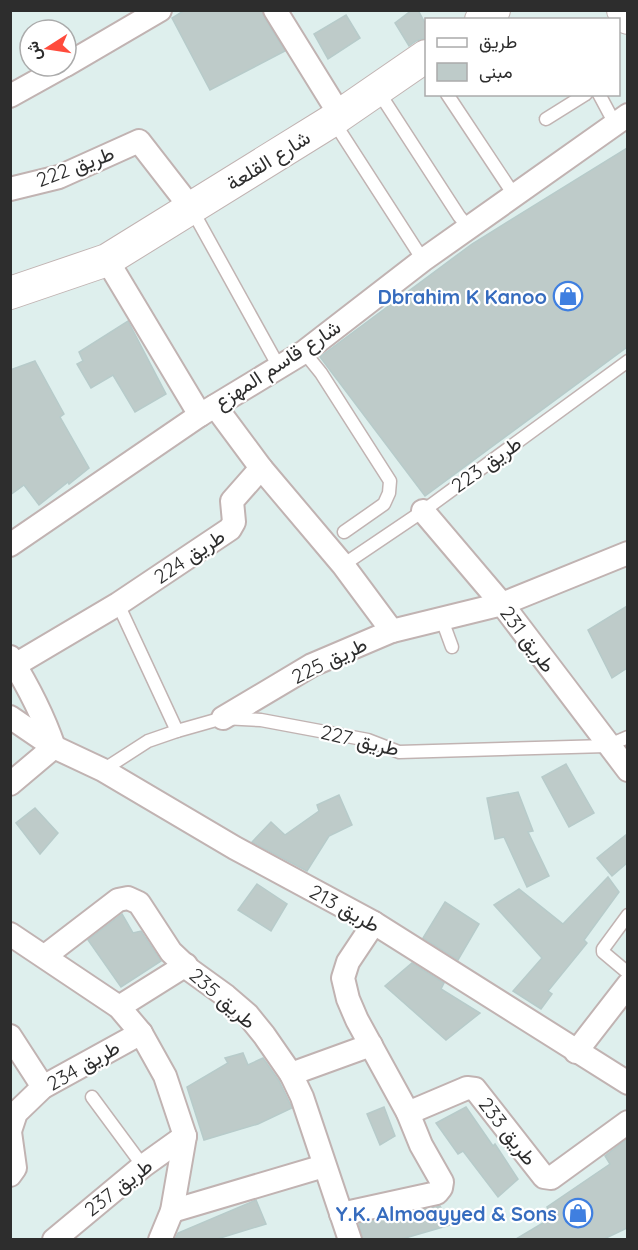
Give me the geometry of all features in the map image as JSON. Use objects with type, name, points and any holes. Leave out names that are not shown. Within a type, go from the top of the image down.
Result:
[{"type":"street","points":[[78,57],[160,10]]},
{"type":"street","points":[[275,10],[337,118]]},
{"type":"street","points":[[623,10],[627,18]]},
{"type":"street","name":"شارع القلعة","points":[[10,293],[107,260],[337,118],[425,57]]},
{"type":"street","points":[[10,96],[42,78]]},
{"type":"street","name":"شارع قاسم المهزع","points":[[10,545],[207,410],[304,352],[423,260],[621,119]]},
{"type":"street","name":"طريق 222","points":[[10,189],[59,177],[139,141],[191,208]]},
{"type":"street","points":[[107,260],[207,410],[261,468],[343,565],[392,631]]},
{"type":"street","name":"طريق 224","points":[[13,661],[117,604],[230,529],[234,522],[232,501],[261,468]]},
{"type":"street","name":"طريق 231","points":[[423,511],[617,741],[627,770]]},
{"type":"street","name":"طريق 225","points":[[223,718],[312,665],[392,631],[441,617],[502,604],[627,553]]},
{"type":"street","points":[[10,784],[54,747],[26,682],[13,661]]},
{"type":"street","name":"طريق 213","points":[[10,717],[54,747],[103,770],[235,848],[374,923],[627,1083]]},
{"type":"street","name":"طريق 235","points":[[45,956],[123,898],[139,903],[161,940],[171,952],[247,1014],[291,1074],[305,1104],[350,1239]]},
{"type":"street","points":[[341,1214],[437,1193],[442,1182],[348,999],[343,978],[348,962],[374,923]]},
{"type":"street","name":"طريق 234","points":[[12,939],[45,956],[119,1007],[141,1033],[165,1076],[185,1136],[172,1211],[160,1239]]},
{"type":"street","points":[[119,1007],[186,965]]},
{"type":"street","points":[[576,1052],[627,985]]},
{"type":"street","name":"طريق 234","points":[[10,1175],[15,1168],[10,1131],[16,1113],[44,1087],[141,1033]]},
{"type":"street","points":[[10,1036],[44,1087]]},
{"type":"street","points":[[291,1074],[371,1045]]},
{"type":"street","name":"طريق 233","points":[[408,1113],[467,1088],[475,1089],[544,1177],[548,1179],[627,1122]]},
{"type":"street","name":"طريق 237","points":[[54,1239],[185,1136]]},
{"type":"street","points":[[172,1211],[324,1166]]},
{"type":"lane","points":[[377,90],[468,227]]},
{"type":"lane","points":[[448,96],[514,195]]},
{"type":"lane","points":[[546,119],[583,96]]},
{"type":"lane","points":[[601,96],[621,119]]},
{"type":"lane","points":[[337,118],[423,260]]},
{"type":"lane","points":[[191,208],[279,367]]},
{"type":"lane","points":[[304,352],[321,373],[390,481],[389,493],[384,504],[344,532]]},
{"type":"lane","name":"طريق 223","points":[[343,565],[423,511],[627,361]]},
{"type":"lane","points":[[117,604],[177,731]]},
{"type":"lane","points":[[441,617],[452,647]]},
{"type":"lane","name":"طريق 227","points":[[103,770],[148,741],[223,718],[261,720],[368,740],[399,752],[617,741]]},
{"type":"lane","points":[[627,915],[603,952],[627,973]]},
{"type":"lane","name":"طريق 234","points":[[92,1097],[143,1167]]},
{"type":"building","points":[[185,10],[262,10],[285,51],[210,90],[172,18]]},
{"type":"building","points":[[412,10],[418,10],[425,23],[425,38],[409,46],[395,23]]},
{"type":"building","points":[[346,15],[360,38],[328,59],[314,34]]},
{"type":"building","points":[[627,148],[627,347],[425,496],[320,357],[472,244]]},
{"type":"building","points":[[128,321],[166,394],[135,412],[113,375],[91,388],[77,364],[83,361],[79,352]]},
{"type":"building","points":[[35,361],[64,414],[60,417],[89,468],[39,505],[24,485],[10,495],[10,370]]},
{"type":"building","points":[[627,606],[627,668],[612,678],[588,630]]},
{"type":"building","points":[[566,764],[594,813],[569,827],[542,777]]},
{"type":"building","points":[[518,792],[533,831],[528,832],[549,876],[527,887],[504,837],[495,839],[487,798]]},
{"type":"building","points":[[339,795],[352,825],[329,836],[307,871],[252,842],[271,822],[285,835],[319,811],[317,805]]},
{"type":"building","points":[[35,808],[58,833],[40,854],[16,823]]},
{"type":"building","points":[[627,834],[627,863],[612,876],[597,858]]},
{"type":"building","points":[[608,877],[619,892],[584,940],[587,943],[548,991],[552,994],[541,1009],[513,991],[542,958],[494,905],[519,889],[563,924]]},
{"type":"building","points":[[257,884],[287,904],[271,931],[238,910]]},
{"type":"building","points":[[445,902],[479,924],[458,960],[423,938]]},
{"type":"building","points":[[122,914],[133,933],[141,931],[161,961],[121,987],[88,940]]},
{"type":"building","points":[[412,963],[444,983],[441,989],[480,1013],[446,1040],[385,986]]},
{"type":"building","points":[[243,1053],[248,1065],[263,1058],[279,1081],[292,1108],[258,1124],[204,1140],[187,1087],[228,1063],[225,1058]]},
{"type":"building","points":[[384,1107],[395,1136],[380,1145],[367,1114]]},
{"type":"building","points":[[466,1107],[493,1146],[495,1144],[518,1179],[498,1197],[463,1151],[458,1154],[436,1123]]},
{"type":"building","points":[[627,1139],[627,1228],[604,1239],[516,1239],[553,1217],[547,1207],[610,1164],[605,1156]]},
{"type":"building","points":[[256,1200],[266,1224],[217,1239],[175,1239],[178,1233]]},
{"type":"building","points":[[440,1206],[450,1225],[402,1239],[363,1239],[359,1224]]},
{"type":"place","name":"Dbrahim K Kanoo","points":[[568,296]]},
{"type":"place","name":"Y.K. Almoayyed & Sons","points":[[578,1213]]}]
